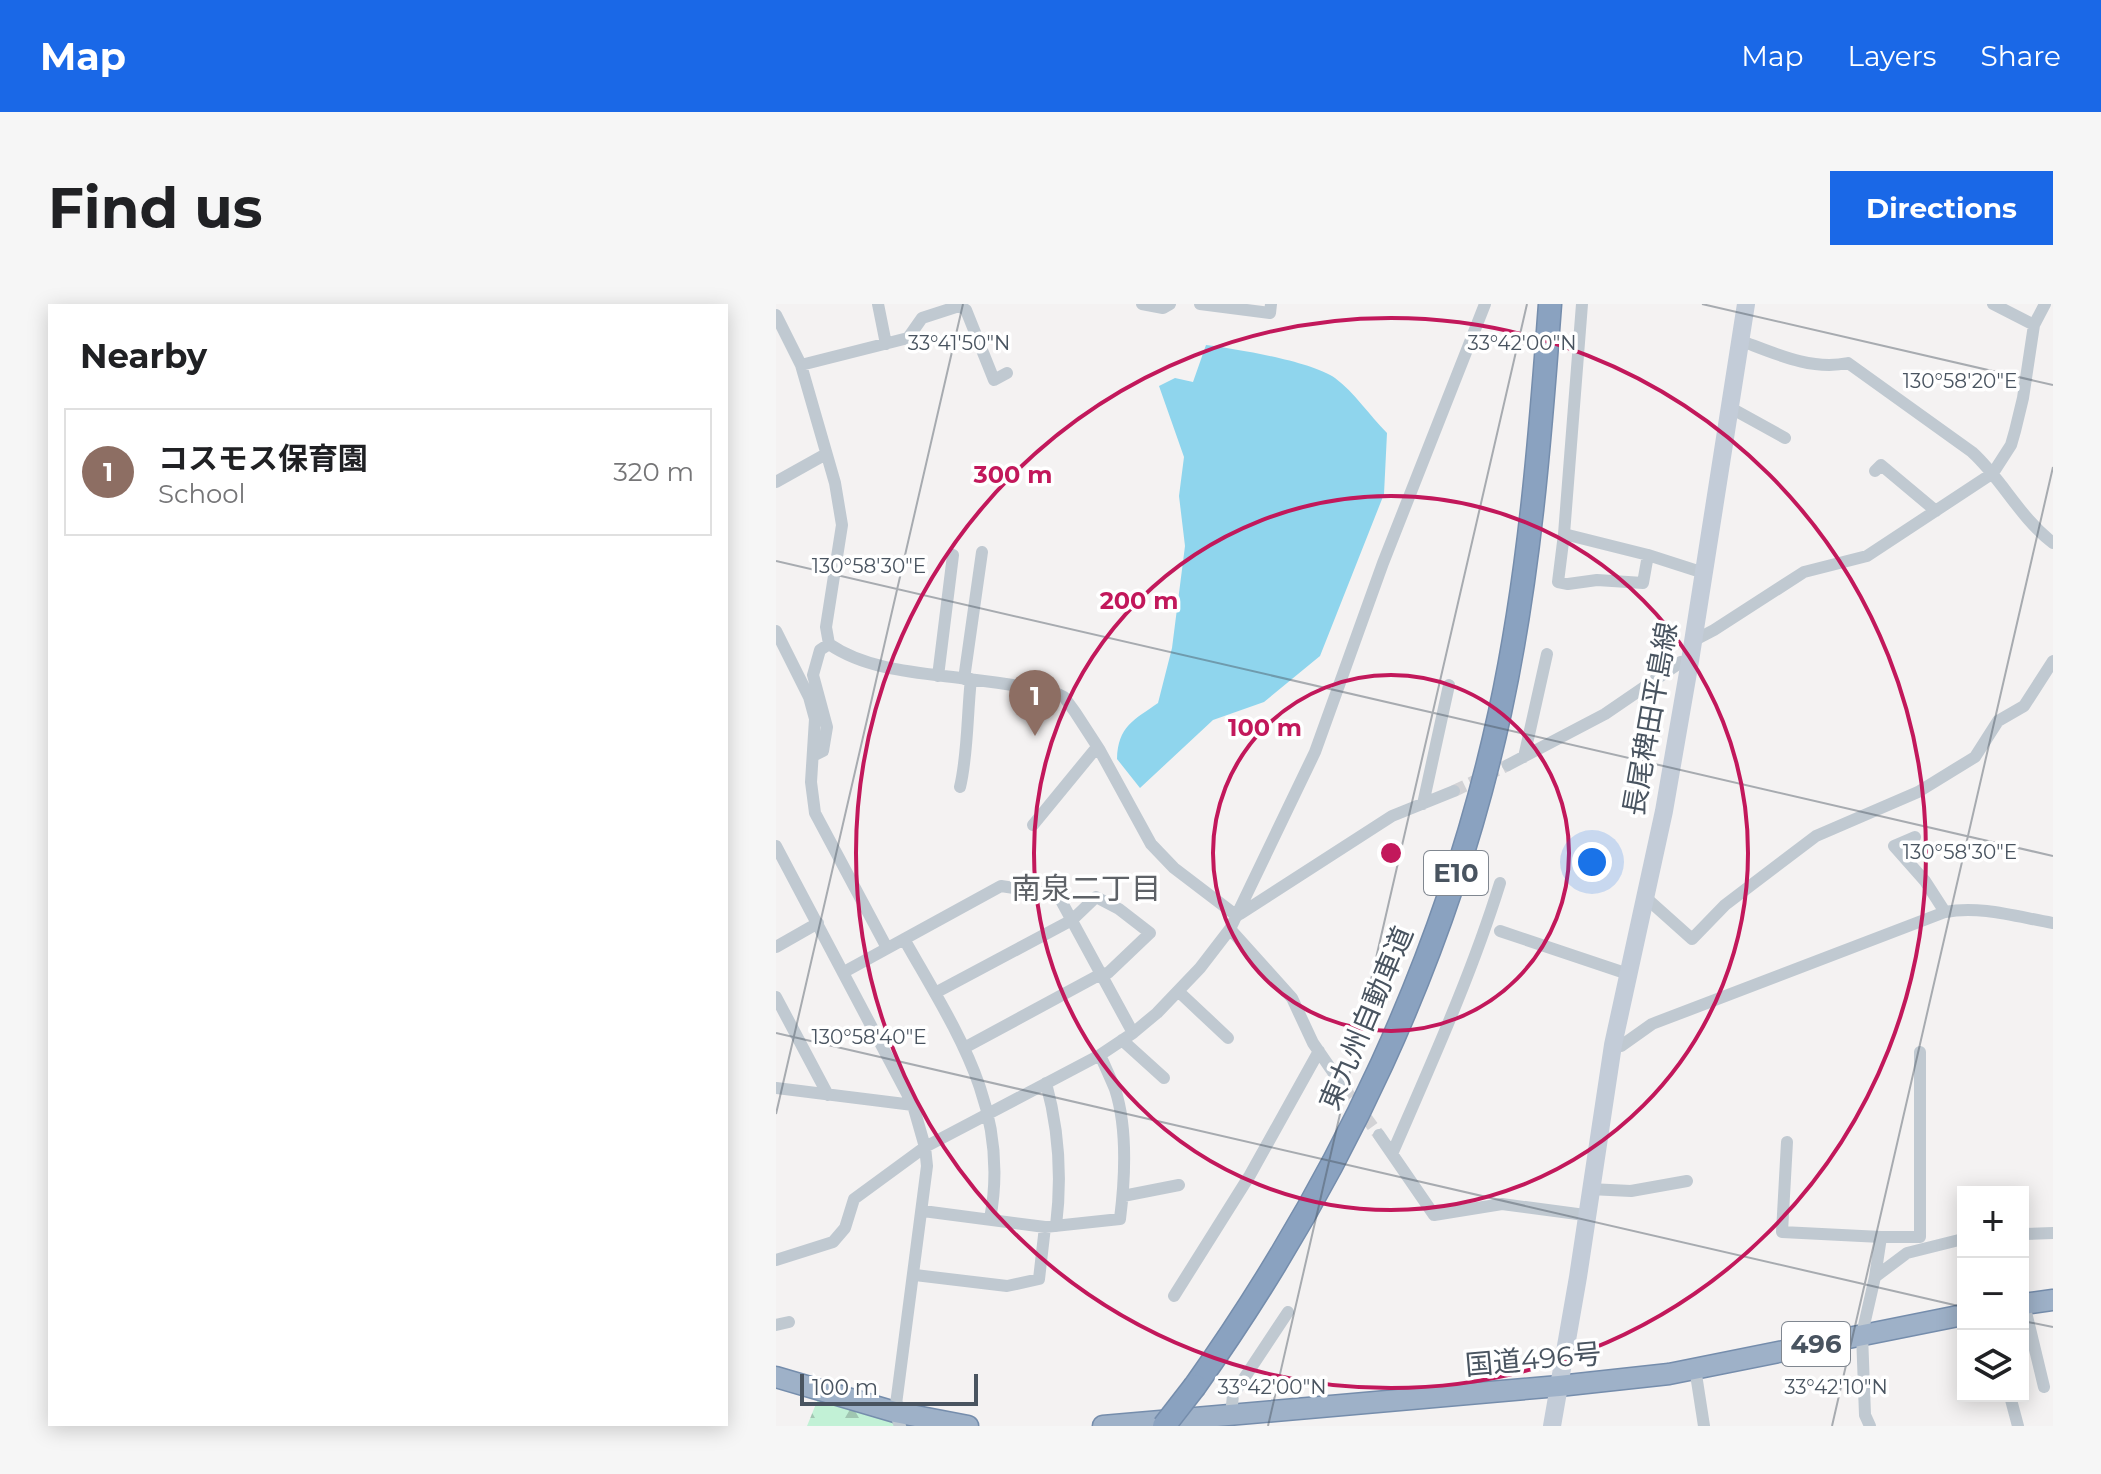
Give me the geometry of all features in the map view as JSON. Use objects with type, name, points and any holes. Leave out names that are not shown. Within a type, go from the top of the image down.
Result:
[{"type":"highway","name":"東九州自動車道","points":[[1164,1426],[1257,1295],[1336,1161],[1377,1076],[1435,937],[1460,863],[1500,712],[1520,603],[1535,488],[1550,304]]},
{"type":"highway","points":[[2029,1303],[2053,1300]]},
{"type":"highway","name":"国道496号","points":[[1103,1426],[1669,1374],[1957,1316]]},
{"type":"highway","points":[[776,1377],[898,1419],[968,1426]]},
{"type":"main road","name":"長尾稗田平島線","points":[[1552,1426],[1613,1045],[1664,811],[1690,661],[1746,304]]},
{"type":"street","points":[[878,304],[886,344]]},
{"type":"street","points":[[1142,304],[1163,308],[1170,304]]},
{"type":"street","points":[[1200,304],[1270,313],[1271,304]]},
{"type":"street","points":[[776,1260],[833,1242],[845,1228],[854,1199],[925,1147],[1100,1055],[1127,1036],[1178,991],[1230,929],[1315,752],[1383,563],[1485,304]]},
{"type":"street","points":[[1582,304],[1558,582],[1568,584],[1597,580],[1643,583],[1648,555]]},
{"type":"street","points":[[1993,304],[2034,325]]},
{"type":"street","points":[[1693,641],[1804,572],[1867,556],[1993,473],[2011,445],[2034,325],[2045,304]]},
{"type":"street","points":[[801,365],[908,338],[922,318],[940,307],[959,306],[966,310],[994,380],[1007,373]]},
{"type":"street","points":[[776,315],[801,365],[835,483],[842,525],[826,627],[829,644]]},
{"type":"street","points":[[1739,340],[1809,365],[1831,367],[1848,363],[1972,452],[1993,473],[2005,493],[2053,543]]},
{"type":"street","points":[[1729,407],[1785,438]]},
{"type":"street","points":[[776,482],[826,454]]},
{"type":"street","points":[[1881,464],[1936,511]]},
{"type":"street","points":[[1564,534],[1704,573]]},
{"type":"street","points":[[960,787],[965,766],[973,616],[982,552]]},
{"type":"street","points":[[938,676],[953,555]]},
{"type":"street","points":[[945,612],[973,616]]},
{"type":"street","points":[[776,631],[809,697],[815,719],[811,782],[815,813],[887,948]]},
{"type":"street","points":[[829,644],[859,660],[938,676],[1057,692],[1064,697],[1097,747],[1151,844],[1174,868],[1237,916]]},
{"type":"street","points":[[813,756],[823,751],[827,727],[813,675],[820,650],[829,644]]},
{"type":"street","points":[[1524,757],[1547,654]]},
{"type":"street","points":[[1508,765],[1605,714],[1681,662],[1690,661]]},
{"type":"street","points":[[1645,897],[1692,939],[1725,905],[1816,836],[1918,792],[1975,757],[1998,721],[2024,706],[2053,661]]},
{"type":"street","points":[[1423,804],[1449,685]]},
{"type":"street","points":[[1033,825],[1097,747]]},
{"type":"street","points":[[1237,916],[1392,816],[1454,791]]},
{"type":"street","points":[[1915,837],[1894,846],[1925,881],[1945,912]]},
{"type":"street","points":[[776,846],[913,1105],[925,1147],[927,1166],[923,1211],[898,1419]]},
{"type":"street","points":[[1392,1154],[1455,1010],[1483,939],[1500,883]]},
{"type":"street","points":[[844,972],[1001,886],[1058,895],[1101,974],[1127,1036],[1164,1078]]},
{"type":"street","points":[[935,993],[1072,920],[1096,897],[1119,909],[1150,933],[1108,973],[964,1048]]},
{"type":"street","points":[[1613,1045],[1621,1046],[1652,1024],[1945,912],[1960,909],[1983,911],[2053,923]]},
{"type":"street","points":[[776,947],[818,923]]},
{"type":"street","points":[[1230,929],[1292,998],[1319,1051],[1344,1088]]},
{"type":"street","points":[[1500,931],[1628,974]]},
{"type":"street","points":[[904,939],[964,1048],[989,1112],[996,1168],[990,1219]]},
{"type":"street","points":[[1178,991],[1228,1038]]},
{"type":"street","points":[[776,997],[828,1095]]},
{"type":"street","points":[[1174,1296],[1250,1175],[1319,1051]]},
{"type":"street","points":[[1787,1142],[1782,1232],[1920,1237],[1920,1052]]},
{"type":"street","points":[[923,1211],[1051,1227],[1120,1219],[1123,1196],[1122,1139],[1116,1092],[1100,1055]]},
{"type":"street","points":[[915,1275],[1007,1286],[1039,1279],[1059,1198],[1054,1112],[1046,1083]]},
{"type":"street","points":[[776,1088],[913,1105]]},
{"type":"street","points":[[1379,1135],[1434,1215],[1502,1204],[1585,1215]]},
{"type":"street","points":[[1589,1189],[1631,1191],[1687,1181]]},
{"type":"street","points":[[1123,1196],[1179,1185]]},
{"type":"street","points":[[2029,1234],[2053,1233]]},
{"type":"street","points":[[1870,1426],[1865,1415],[1862,1334],[1881,1237]]},
{"type":"street","points":[[1875,1277],[1907,1253],[1957,1240]]},
{"type":"street","points":[[1231,1415],[1233,1395],[1288,1312]]},
{"type":"street","points":[[2029,1325],[2044,1387]]},
{"type":"street","points":[[1695,1368],[1704,1426]]},
{"type":"street","points":[[2012,1402],[2018,1426]]},
{"type":"green space","points":[[818,1399],[914,1426],[807,1426]]},
{"type":"water","points":[[1206,345],[1292,361],[1335,378],[1387,433],[1384,494],[1320,656],[1264,702],[1213,720],[1140,788],[1117,759],[1118,748],[1129,725],[1158,703],[1172,648],[1185,546],[1179,496],[1184,457],[1159,386],[1175,378],[1193,382]]},
{"type":"tunnel","points":[[1454,791],[1508,765]]},
{"type":"tunnel","points":[[1344,1088],[1379,1135]]},
{"type":"place","name":"コスモス保育園","points":[[1035,736]]},
{"type":"district","name":"南泉二丁目","points":[[1086,888]]}]
